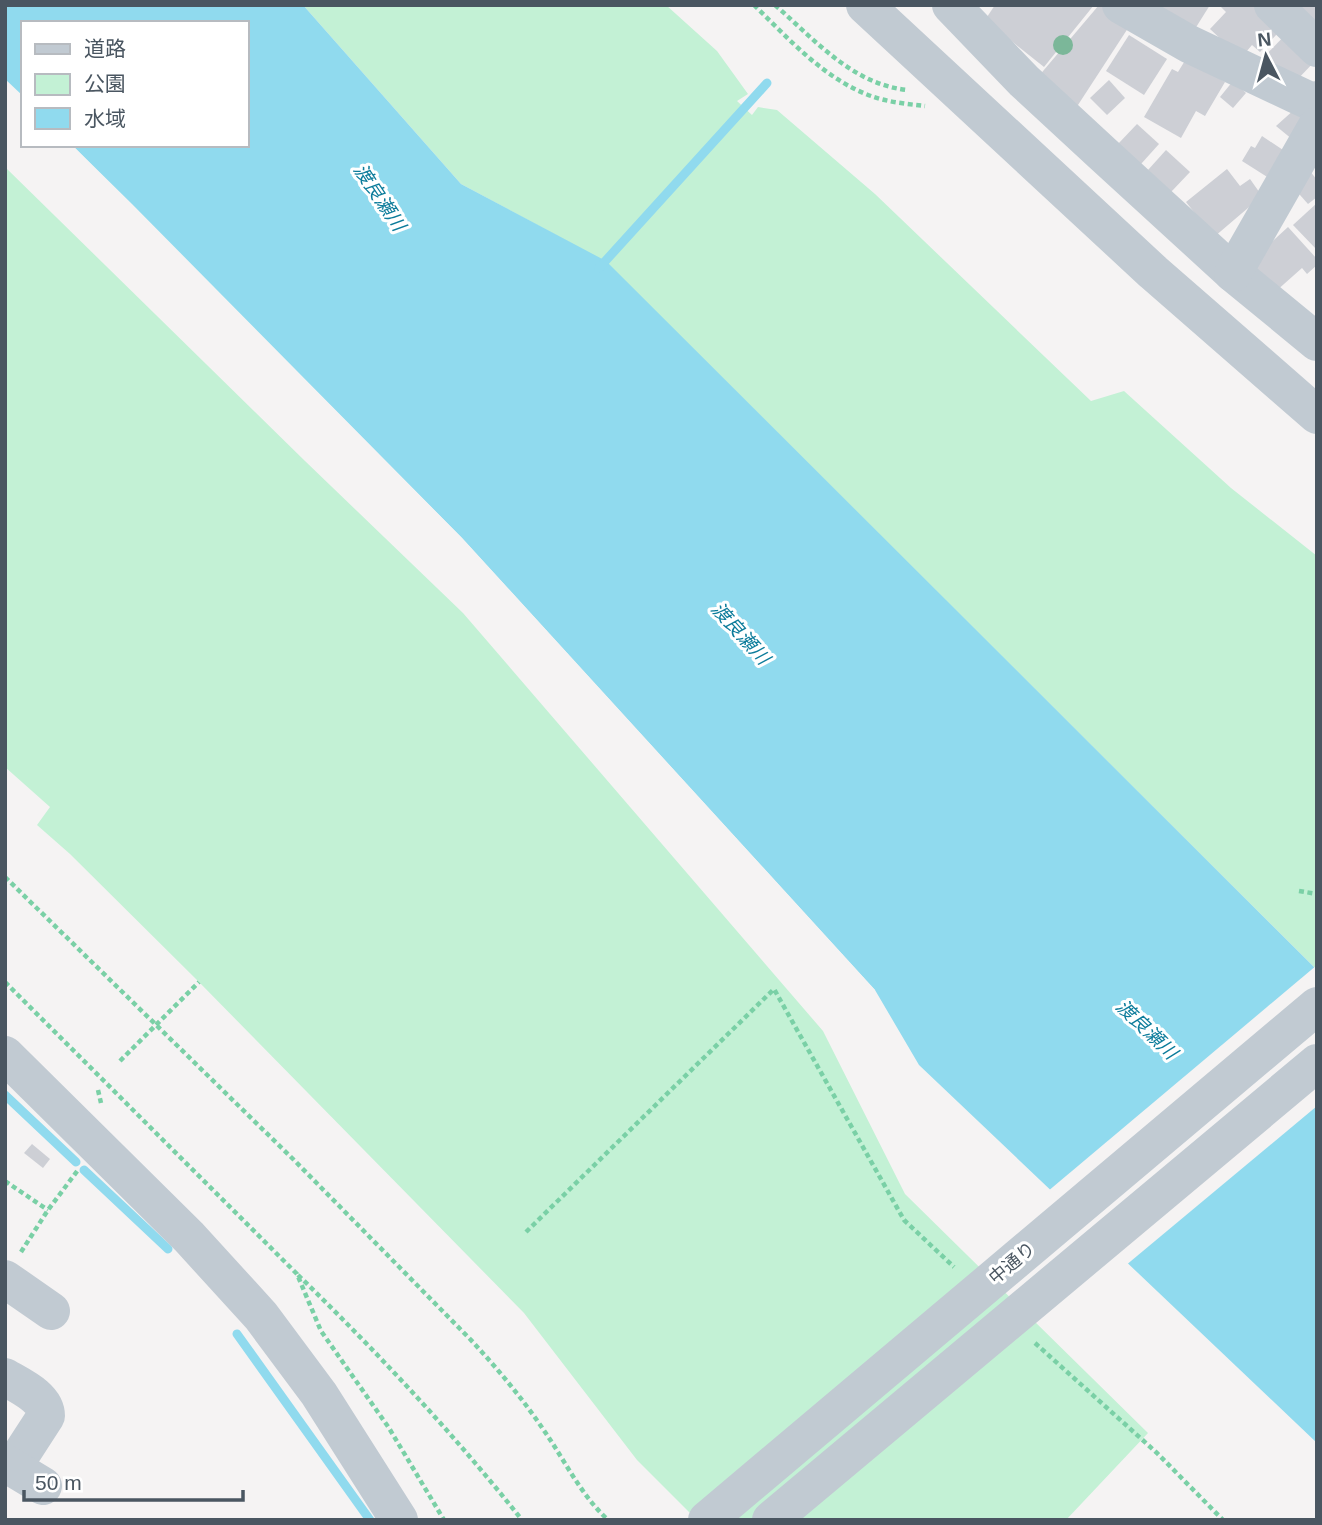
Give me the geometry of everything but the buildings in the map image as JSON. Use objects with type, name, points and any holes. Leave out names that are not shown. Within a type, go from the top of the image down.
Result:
[{"type":"street","points":[[864,5],[1153,272],[1317,415]]},
{"type":"street","points":[[951,5],[1024,81],[1233,273],[1311,326]]},
{"type":"street","points":[[1121,5],[1189,44],[1306,97]]},
{"type":"street","points":[[1273,5],[1317,48]]},
{"type":"street","points":[[1233,273],[1317,126]]},
{"type":"street","name":"中通り","points":[[707,1520],[1317,1006]]},
{"type":"street","points":[[5,1055],[189,1237],[261,1316],[319,1394],[399,1520]]},
{"type":"street","points":[[771,1520],[1317,1063]]},
{"type":"street","points":[[13,1267],[51,1311]]},
{"type":"street","points":[[5,1377],[39,1400],[46,1408],[46,1416],[20,1472]]},
{"type":"path","points":[[754,5],[815,62],[853,89],[874,97],[932,106]]},
{"type":"path","points":[[775,5],[826,51],[859,75],[894,88],[914,90]]},
{"type":"path","points":[[5,877],[351,1217],[496,1367],[544,1430],[590,1502],[608,1520]]},
{"type":"path","points":[[1299,891],[1317,894]]},
{"type":"path","points":[[5,982],[362,1338],[458,1441],[522,1520]]},
{"type":"path","points":[[120,1061],[199,982]]},
{"type":"path","points":[[526,1232],[774,989],[794,1021]]},
{"type":"path","points":[[13,1267],[48,1210],[77,1171]]},
{"type":"path","points":[[5,1181],[48,1210]]},
{"type":"path","points":[[297,1274],[321,1331],[389,1428],[444,1520]]},
{"type":"green space","points":[[303,5],[666,5],[717,51],[748,94],[737,101],[752,115],[758,107],[777,110],[875,194],[1091,401],[1124,391],[1231,488],[1317,556],[1317,970],[606,262],[461,184]]},
{"type":"green space","points":[[5,167],[463,613],[823,1031],[905,1194],[1148,1433],[1066,1520],[697,1520],[637,1460],[524,1313],[199,982],[70,854],[37,825],[50,807],[5,767]]},
{"type":"water","name":"渡良瀬川","points":[[5,5],[303,5],[461,184],[606,261],[1317,970],[1317,1443],[919,1065],[875,990],[462,538],[74,147],[248,147],[248,21],[21,21],[21,94],[5,79]]},
{"type":"pier","points":[[71,147],[132,204],[462,538],[875,990],[872,992],[460,540]]},
{"type":"pier","points":[[1317,965],[1317,1106],[1125,1266],[1047,1192]]},
{"type":"waterway","points":[[599,268],[767,83]]},
{"type":"waterway","points":[[5,1095],[76,1162]]},
{"type":"waterway","points":[[84,1170],[168,1249]]},
{"type":"waterway","points":[[237,1334],[370,1520]]}]
